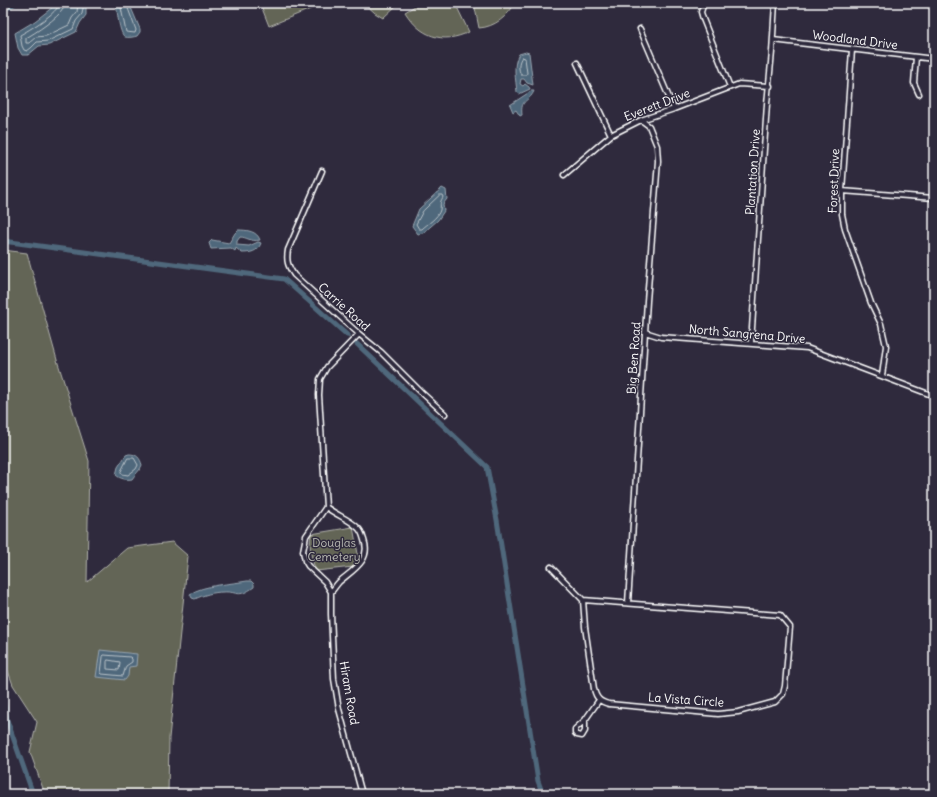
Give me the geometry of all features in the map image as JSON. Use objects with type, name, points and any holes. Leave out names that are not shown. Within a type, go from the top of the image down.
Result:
[{"type":"street","points":[[704,3],[701,13],[730,87]]},
{"type":"street","name":"Plantation Drive","points":[[751,343],[775,3]]},
{"type":"street","points":[[640,29],[674,110]]},
{"type":"street","name":"Woodland Drive","points":[[773,40],[934,58]]},
{"type":"street","name":"Forest Drive","points":[[852,50],[842,191],[842,214],[845,229],[871,303],[881,324],[886,346],[882,376]]},
{"type":"street","points":[[916,57],[914,83],[919,94]]},
{"type":"street","points":[[576,63],[611,135]]},
{"type":"street","name":"Everett Drive","points":[[564,175],[611,135],[641,120],[674,110],[739,84],[770,86]]},
{"type":"street","name":"Big Ben Road","points":[[628,603],[645,332],[658,161],[656,146],[648,126],[641,120]]},
{"type":"street","name":"Carrie Road","points":[[322,171],[288,250],[286,262],[289,268],[358,334],[382,352],[445,414]]},
{"type":"street","points":[[842,191],[934,198]]},
{"type":"street","name":"North Sangrena Drive","points":[[645,332],[661,337],[808,348],[934,396]]},
{"type":"street","points":[[326,507],[334,514],[356,525],[366,544],[366,553],[361,563],[356,569],[338,583],[331,592],[325,582],[308,566],[305,561],[303,551],[306,536],[326,507],[319,395],[320,379],[327,367],[358,334]]},
{"type":"street","points":[[551,567],[583,600],[585,627],[594,689],[599,700],[586,720]]},
{"type":"street","name":"Hiram Road","points":[[331,592],[334,679],[339,709],[362,794]]},
{"type":"street","name":"La Vista Circle","points":[[583,600],[780,616],[790,627],[785,686],[783,694],[775,702],[738,712],[718,714],[609,704],[599,700]]},
{"type":"green space","points":[[260,3],[325,3],[269,26]]},
{"type":"green space","points":[[364,3],[399,3],[383,18]]},
{"type":"green space","points":[[420,3],[455,3],[469,32],[450,38],[441,38],[432,36],[425,32],[411,20],[405,12]]},
{"type":"green space","points":[[474,3],[515,3],[509,12],[496,23],[479,28]]},
{"type":"green space","points":[[3,250],[27,253],[57,360],[89,461],[87,582],[127,548],[172,542],[188,556],[169,738],[168,794],[45,794],[30,752],[37,722],[13,685],[3,657]]},
{"type":"green space","name":"Douglas Cemetery","points":[[353,527],[358,554],[353,567],[316,571],[311,552],[311,534]]},
{"type":"water","points":[[58,3],[88,3],[86,6],[86,15],[76,32],[49,45],[39,46],[28,55],[22,55],[18,48],[15,33],[35,21]]},
{"type":"water","points":[[116,3],[129,3],[140,29],[137,36],[125,37],[123,35],[120,27]]},
{"type":"water","points":[[526,52],[529,53],[533,85],[527,83],[524,79],[521,79],[520,84],[523,86],[525,84],[530,89],[519,94],[517,92],[515,68],[519,54]]},
{"type":"water","points":[[531,91],[534,91],[522,106],[522,115],[520,116],[516,110],[513,112],[510,105]]},
{"type":"water","points":[[442,188],[446,190],[447,199],[443,204],[444,211],[438,220],[423,233],[418,234],[412,226],[419,209]]},
{"type":"water","points":[[238,230],[254,233],[260,240],[240,237],[237,241],[237,245],[249,246],[258,242],[261,243],[260,246],[251,252],[242,253],[236,248],[235,251],[231,248],[211,249],[209,243],[212,240],[229,243]]},
{"type":"water","points":[[129,454],[138,457],[142,465],[132,479],[124,479],[116,475],[118,467],[126,455]]},
{"type":"water","points":[[251,581],[254,584],[254,587],[241,594],[228,592],[216,593],[195,599],[192,598],[190,594],[210,587]]},
{"type":"water","points":[[100,650],[137,654],[136,666],[129,667],[128,676],[125,680],[96,677]]},
{"type":"waterway","points":[[3,11],[15,3]]},
{"type":"waterway","points":[[3,241],[284,279],[347,335]]},
{"type":"waterway","points":[[357,344],[487,467],[497,520],[538,781],[543,794]]},
{"type":"waterway","points":[[3,695],[7,720],[33,794]]}]
